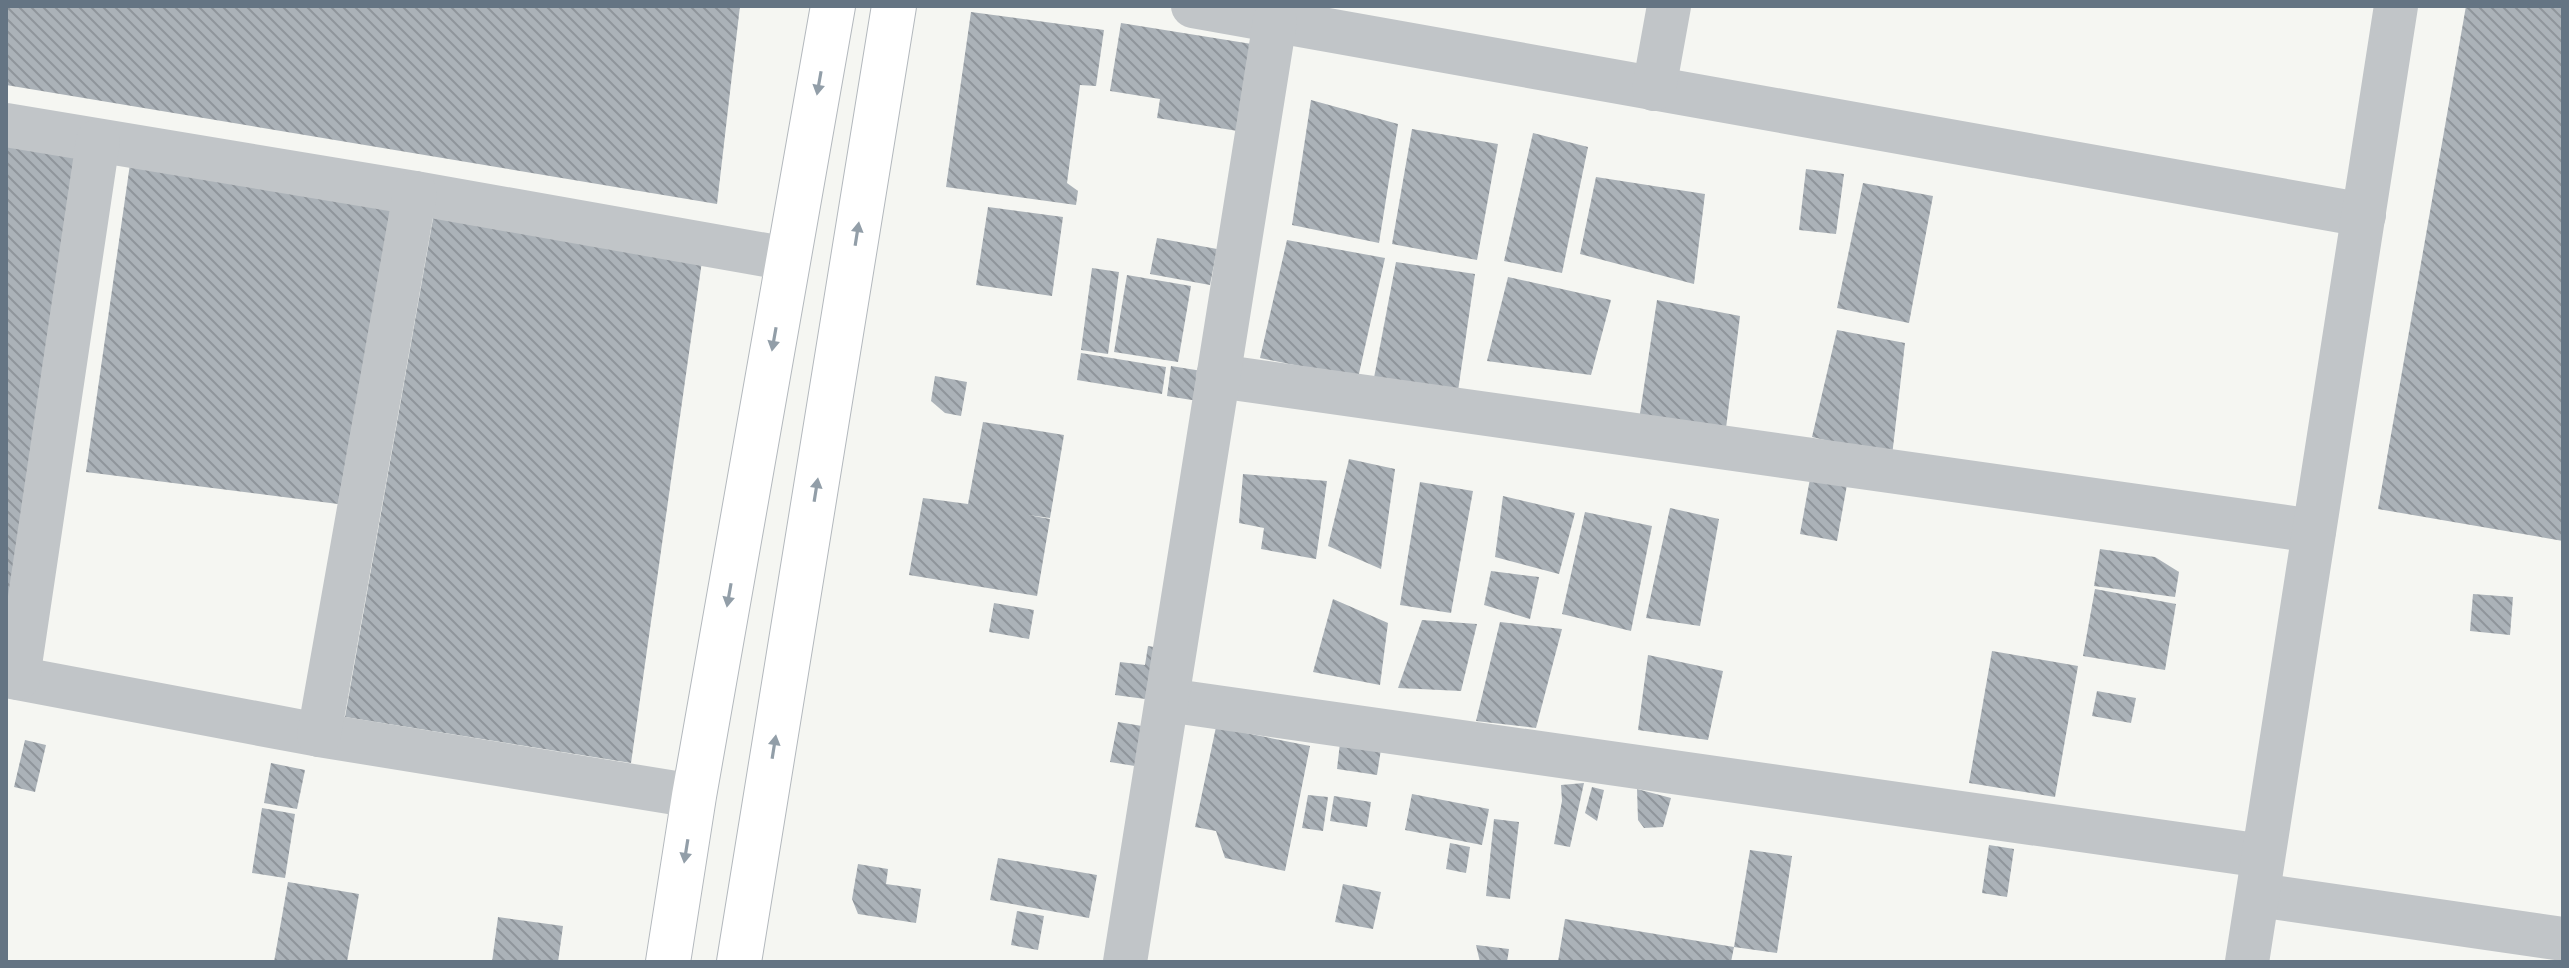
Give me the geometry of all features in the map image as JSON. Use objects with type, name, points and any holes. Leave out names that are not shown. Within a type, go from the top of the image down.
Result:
[{"type":"main road","points":[[668,962],[833,6]]},
{"type":"main road","points":[[739,962],[894,6]]},
{"type":"main road","points":[[696,787],[719,808],[735,813],[750,810],[767,794]]},
{"type":"street","points":[[1193,6],[2364,215]]},
{"type":"street","points":[[1654,89],[1669,6]]},
{"type":"street","points":[[2247,962],[2396,6]]},
{"type":"street","points":[[1125,962],[1275,21]]},
{"type":"street","points":[[6,125],[788,259]]},
{"type":"street","points":[[98,141],[12,677],[319,735],[696,787]]},
{"type":"street","points":[[319,735],[415,193]]},
{"type":"street","points":[[1218,376],[2314,531]]},
{"type":"street","points":[[1167,700],[2260,875],[2563,939]]},
{"type":"building","points":[[6,6],[740,6],[717,204],[6,85]]},
{"type":"building","points":[[2466,6],[2563,6],[2563,541],[2378,509]]},
{"type":"building","points":[[971,12],[1104,30],[1096,86],[1080,85],[1067,183],[1078,191],[1076,205],[946,187]]},
{"type":"building","points":[[1121,23],[1258,45],[1244,132],[1157,118],[1160,99],[1110,91]]},
{"type":"building","points":[[1311,100],[1398,124],[1379,243],[1292,225]]},
{"type":"building","points":[[1412,129],[1498,144],[1477,260],[1392,244]]},
{"type":"building","points":[[1533,133],[1588,147],[1562,273],[1504,261]]},
{"type":"building","points":[[6,145],[76,157],[6,622]]},
{"type":"building","points":[[130,164],[392,206],[338,504],[86,472]]},
{"type":"building","points":[[1806,169],[1844,174],[1836,234],[1799,230]]},
{"type":"building","points":[[1596,177],[1705,194],[1694,284],[1580,254]]},
{"type":"building","points":[[1863,183],[1933,196],[1909,323],[1837,308]]},
{"type":"building","points":[[988,207],[1063,217],[1052,296],[976,285]]},
{"type":"building","points":[[434,213],[702,261],[631,763],[345,717]]},
{"type":"building","points":[[1157,238],[1217,249],[1210,285],[1150,274]]},
{"type":"building","points":[[1287,240],[1385,258],[1358,378],[1260,358]]},
{"type":"building","points":[[1396,262],[1475,274],[1458,391],[1373,383]]},
{"type":"building","points":[[1092,268],[1119,272],[1108,354],[1081,350]]},
{"type":"building","points":[[1127,275],[1191,286],[1178,362],[1114,352]]},
{"type":"building","points":[[1508,277],[1611,300],[1591,375],[1487,361]]},
{"type":"building","points":[[1657,300],[1740,316],[1725,436],[1639,420]]},
{"type":"building","points":[[1837,330],[1905,343],[1892,456],[1812,437]]},
{"type":"building","points":[[1081,353],[1166,367],[1162,394],[1077,380]]},
{"type":"building","points":[[1171,366],[1208,372],[1204,402],[1167,396]]},
{"type":"building","points":[[935,376],[967,382],[961,416],[945,413],[931,401]]},
{"type":"building","points":[[983,422],[1064,435],[1050,518],[1028,515],[1050,519],[1037,596],[909,575],[923,498],[968,504]]},
{"type":"building","points":[[1349,459],[1395,469],[1381,569],[1328,546]]},
{"type":"building","points":[[1811,473],[1848,479],[1837,541],[1800,534]]},
{"type":"building","points":[[1243,474],[1327,481],[1316,559],[1261,549],[1264,528],[1239,523]]},
{"type":"building","points":[[1420,482],[1473,491],[1451,613],[1400,605]]},
{"type":"building","points":[[1503,496],[1575,513],[1559,574],[1495,557]]},
{"type":"building","points":[[1670,508],[1719,519],[1700,626],[1646,618]]},
{"type":"building","points":[[1585,512],[1652,526],[1631,631],[1562,614]]},
{"type":"building","points":[[2100,549],[2155,557],[2179,572],[2175,597],[2094,586]]},
{"type":"building","points":[[1491,571],[1539,577],[1530,619],[1484,605]]},
{"type":"building","points":[[2095,589],[2176,604],[2165,670],[2083,656]]},
{"type":"building","points":[[2473,594],[2513,597],[2510,635],[2470,631]]},
{"type":"building","points":[[1333,599],[1388,623],[1380,685],[1313,672]]},
{"type":"building","points":[[994,603],[1034,610],[1029,639],[989,632]]},
{"type":"building","points":[[1422,620],[1477,624],[1461,691],[1398,688]]},
{"type":"building","points":[[1500,622],[1562,629],[1536,728],[1476,721]]},
{"type":"building","points":[[1148,646],[1160,648],[1153,700],[1115,695],[1120,662],[1145,665]]},
{"type":"building","points":[[1992,651],[2078,666],[2055,797],[1969,783]]},
{"type":"building","points":[[1648,655],[1723,671],[1708,740],[1638,730]]},
{"type":"building","points":[[2097,691],[2136,698],[2131,723],[2092,716]]},
{"type":"building","points":[[1118,722],[1148,727],[1141,767],[1110,762]]},
{"type":"building","points":[[1216,727],[1310,746],[1285,871],[1225,858],[1216,831],[1195,827]]},
{"type":"building","points":[[25,740],[46,745],[35,792],[14,787]]},
{"type":"building","points":[[1340,743],[1381,749],[1377,775],[1337,769]]},
{"type":"building","points":[[271,763],[305,770],[297,809],[264,803]]},
{"type":"building","points":[[1584,783],[1570,847],[1554,844],[1562,801],[1561,785]]},
{"type":"building","points":[[1592,787],[1604,790],[1597,821],[1585,813]]},
{"type":"building","points":[[1637,789],[1671,798],[1663,827],[1644,828],[1638,820]]},
{"type":"building","points":[[1412,794],[1489,809],[1482,845],[1405,830]]},
{"type":"building","points":[[1308,795],[1328,797],[1323,831],[1302,828]]},
{"type":"building","points":[[1334,796],[1371,802],[1367,827],[1330,821]]},
{"type":"building","points":[[262,808],[295,814],[285,878],[252,873]]},
{"type":"building","points":[[1494,819],[1519,822],[1510,899],[1486,896]]},
{"type":"building","points":[[1450,843],[1470,847],[1466,873],[1446,869]]},
{"type":"building","points":[[1989,845],[2014,849],[2007,897],[1982,893]]},
{"type":"building","points":[[1750,850],[1792,856],[1777,953],[1734,947]]},
{"type":"building","points":[[998,858],[1097,875],[1089,918],[990,900]]},
{"type":"building","points":[[858,864],[888,869],[886,884],[921,889],[916,923],[858,914],[852,899]]},
{"type":"building","points":[[288,882],[359,894],[347,962],[274,962]]},
{"type":"building","points":[[1343,884],[1381,892],[1373,929],[1335,922]]},
{"type":"building","points":[[1017,911],[1044,916],[1038,950],[1011,945]]},
{"type":"building","points":[[498,917],[563,926],[558,962],[492,962]]},
{"type":"building","points":[[1565,919],[1734,947],[1731,962],[1558,962]]},
{"type":"building","points":[[1476,945],[1509,949],[1507,962],[1480,962]]}]
